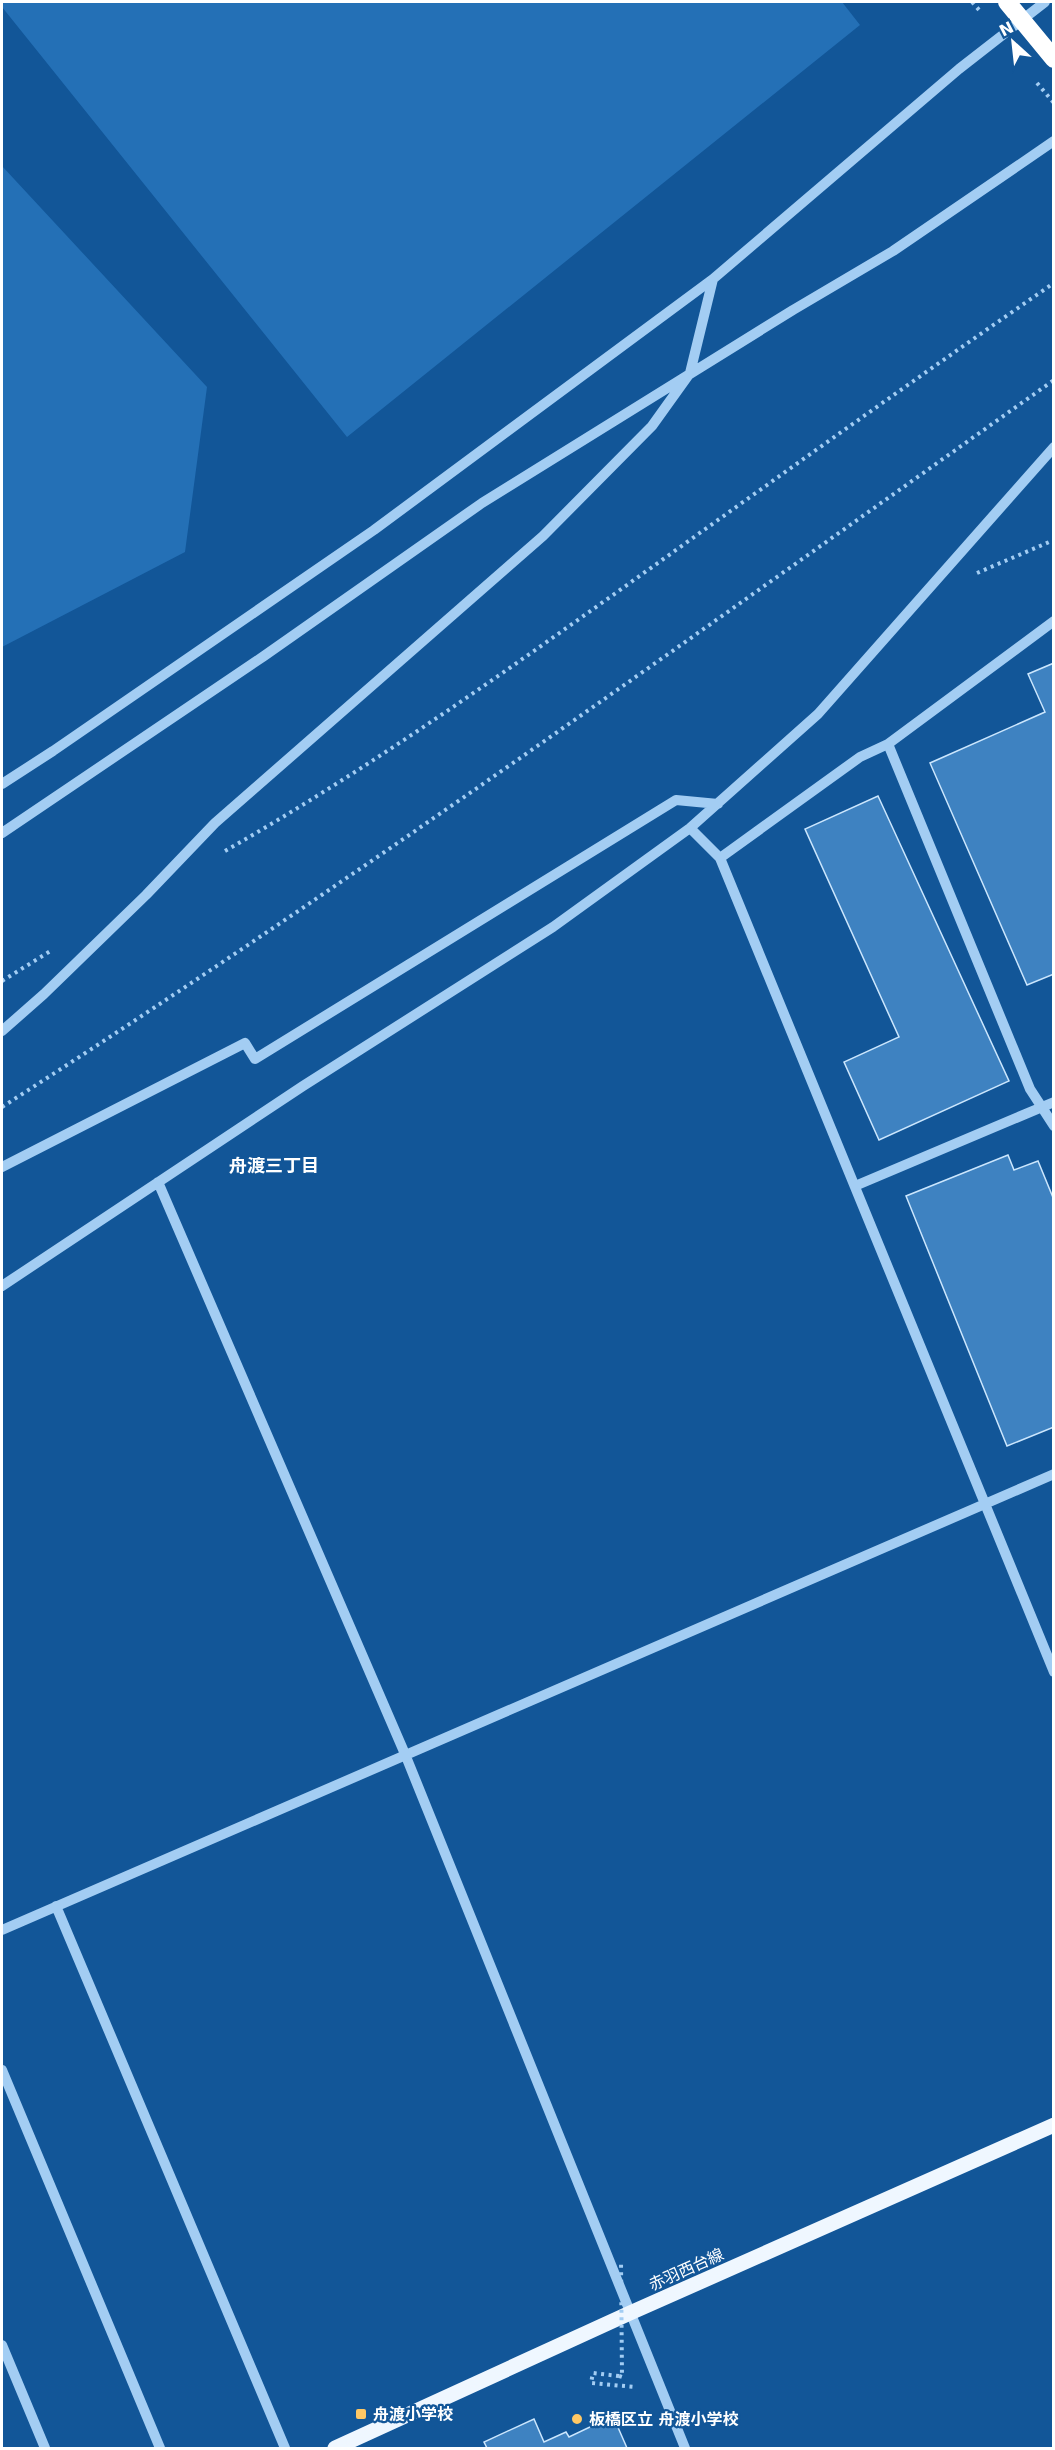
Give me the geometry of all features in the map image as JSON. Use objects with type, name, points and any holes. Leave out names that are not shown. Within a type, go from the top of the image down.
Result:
[{"type":"highway","points":[[1007,2],[1053,59]]},
{"type":"main road","name":"赤羽西台線","points":[[334,2448],[630,2313],[1053,2125]]},
{"type":"street","points":[[2,784],[63,745],[375,530],[713,279],[959,69],[1046,2]]},
{"type":"street","points":[[2,833],[244,670],[482,503],[893,250],[1053,141]]},
{"type":"street","points":[[2,1030],[44,994],[146,895],[214,823],[543,536],[652,426],[690,373],[713,279]]},
{"type":"street","points":[[2,1286],[303,1086],[553,927],[690,828],[818,714],[1053,447]]},
{"type":"street","points":[[720,858],[860,757],[888,744],[1053,621]]},
{"type":"street","points":[[888,744],[1030,1089],[1053,1126]]},
{"type":"street","points":[[2,1167],[245,1043],[255,1059],[676,800],[718,804]]},
{"type":"street","points":[[690,828],[720,858],[1053,1672]]},
{"type":"street","points":[[855,1186],[1053,1102]]},
{"type":"street","points":[[159,1182],[405,1754],[685,2448]]},
{"type":"street","points":[[2,1930],[1053,1474]]},
{"type":"street","points":[[56,1906],[285,2448]]},
{"type":"street","points":[[2,2070],[160,2448]]},
{"type":"street","points":[[2,2345],[45,2448]]},
{"type":"path","points":[[219,854],[302,807],[483,687],[835,435],[1053,283]]},
{"type":"path","points":[[2,1107],[166,1002],[561,730],[1053,380]]},
{"type":"path","points":[[953,561],[971,576],[1053,540]]},
{"type":"path","points":[[2,981],[62,944]]},
{"type":"path","points":[[621,2261],[622,2377],[593,2373],[591,2383],[630,2387]]},
{"type":"shaded area","points":[[2,2],[842,2],[860,25],[347,437],[2,7]]},
{"type":"shaded area","points":[[2,166],[207,387],[185,552],[2,647]]},
{"type":"building","points":[[1054,663],[1054,974],[1027,985],[930,763],[1045,712],[1028,674]]},
{"type":"building","points":[[878,796],[1009,1081],[879,1140],[844,1062],[899,1037],[805,829]]},
{"type":"building","points":[[1008,1155],[1014,1170],[1038,1161],[1054,1200],[1054,1427],[1007,1446],[906,1196]]},
{"type":"building","points":[[613,2416],[627,2448],[487,2448],[484,2442],[534,2419],[544,2442],[566,2432],[569,2437]]},
{"type":"place","name":"舟渡小学校","points":[[361,2414]]},
{"type":"place","name":"板橋区立 舟渡小学校","points":[[577,2419]]},
{"type":"district","name":"舟渡三丁目","points":[[274,1166]]}]
